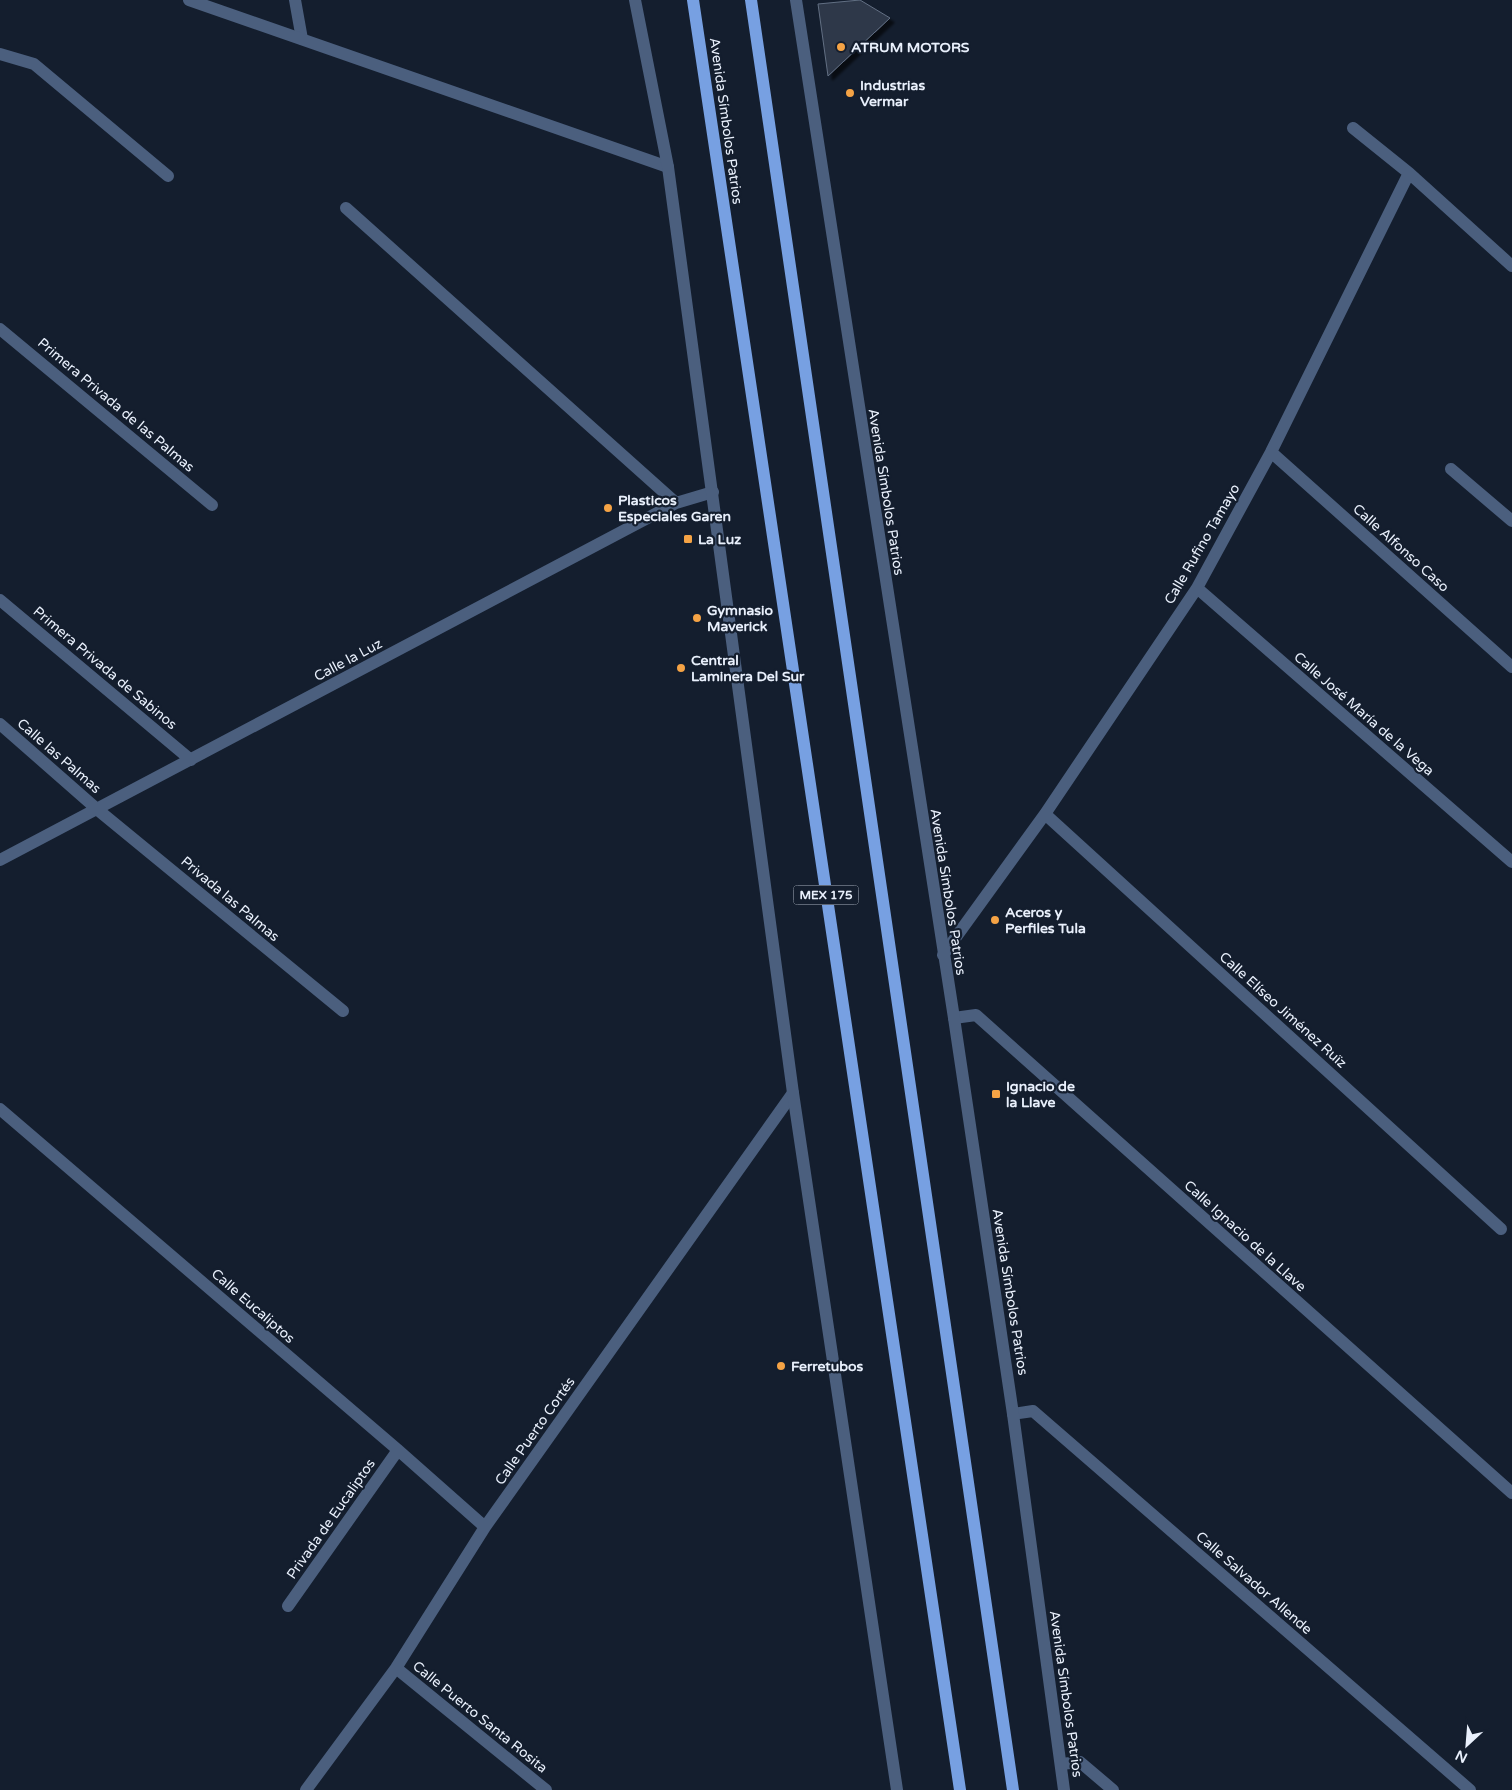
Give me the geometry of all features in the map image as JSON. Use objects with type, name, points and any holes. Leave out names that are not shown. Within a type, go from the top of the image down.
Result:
[{"type":"main road","name":"Avenida Símbolos Patrios","points":[[693,0],[960,1790]]},
{"type":"main road","points":[[751,0],[1013,1790]]},
{"type":"street","points":[[190,0],[668,167]]},
{"type":"street","points":[[295,0],[302,39]]},
{"type":"street","points":[[635,0],[668,167],[793,1093],[897,1790]]},
{"type":"street","name":"Avenida Símbolos Patrios","points":[[796,0],[954,1018],[1013,1414],[1064,1790]]},
{"type":"street","points":[[0,54],[34,64],[168,176]]},
{"type":"street","points":[[1353,128],[1409,173],[1512,266]]},
{"type":"street","name":"Calle Rufino Tamayo","points":[[943,954],[1045,814],[1197,588],[1271,452],[1409,173]]},
{"type":"street","points":[[346,208],[676,503]]},
{"type":"street","name":"Primera Privada de las Palmas","points":[[0,329],[212,505]]},
{"type":"street","name":"Calle Alfonso Caso","points":[[1271,452],[1512,667]]},
{"type":"street","points":[[1451,469],[1512,521]]},
{"type":"street","name":"Calle la Luz","points":[[0,860],[98,810],[676,503],[713,492]]},
{"type":"street","name":"Calle José María de la Vega","points":[[1197,588],[1512,862]]},
{"type":"street","name":"Primera Privada de Sabinos","points":[[0,600],[191,760]]},
{"type":"street","name":"Calle las Palmas","points":[[0,724],[98,810]]},
{"type":"street","name":"Privada las Palmas","points":[[98,810],[343,1011]]},
{"type":"street","name":"Calle Elíseo Jiménez Ruïz","points":[[1045,814],[1501,1229]]},
{"type":"street","name":"Calle Ignacio de la Llave","points":[[954,1018],[976,1016],[1512,1493]]},
{"type":"street","name":"Calle Puerto Cortés","points":[[306,1790],[396,1668],[485,1527],[793,1093]]},
{"type":"street","name":"Calle Eucaliptos","points":[[0,1109],[398,1450],[485,1527]]},
{"type":"street","name":"Calle Salvador Allende","points":[[1013,1414],[1033,1411],[1470,1790]]},
{"type":"street","name":"Privada de Eucaliptos","points":[[288,1606],[398,1450]]},
{"type":"street","name":"Calle Puerto Santa Rosita","points":[[396,1668],[546,1790]]},
{"type":"street","points":[[1061,1764],[1080,1762],[1112,1790]]},
{"type":"building","name":"ATRUM MOTORS","points":[[860,0],[890,18],[828,76],[818,4]]},
{"type":"place","name":"ATRUM MOTORS","points":[[841,47]]},
{"type":"place","name":"Industrias Vermar","points":[[850,93]]},
{"type":"place","name":"Plasticos Especiales Garen","points":[[608,508]]},
{"type":"place","name":"La Luz","points":[[688,539]]},
{"type":"place","name":"Gymnasio Maverick","points":[[697,618]]},
{"type":"place","name":"Central Laminera Del Sur","points":[[681,668]]},
{"type":"place","name":"Aceros y Perfiles Tula","points":[[995,920]]},
{"type":"place","name":"Ignacio de la Llave","points":[[996,1094]]},
{"type":"place","name":"Ferretubos","points":[[781,1366]]}]
